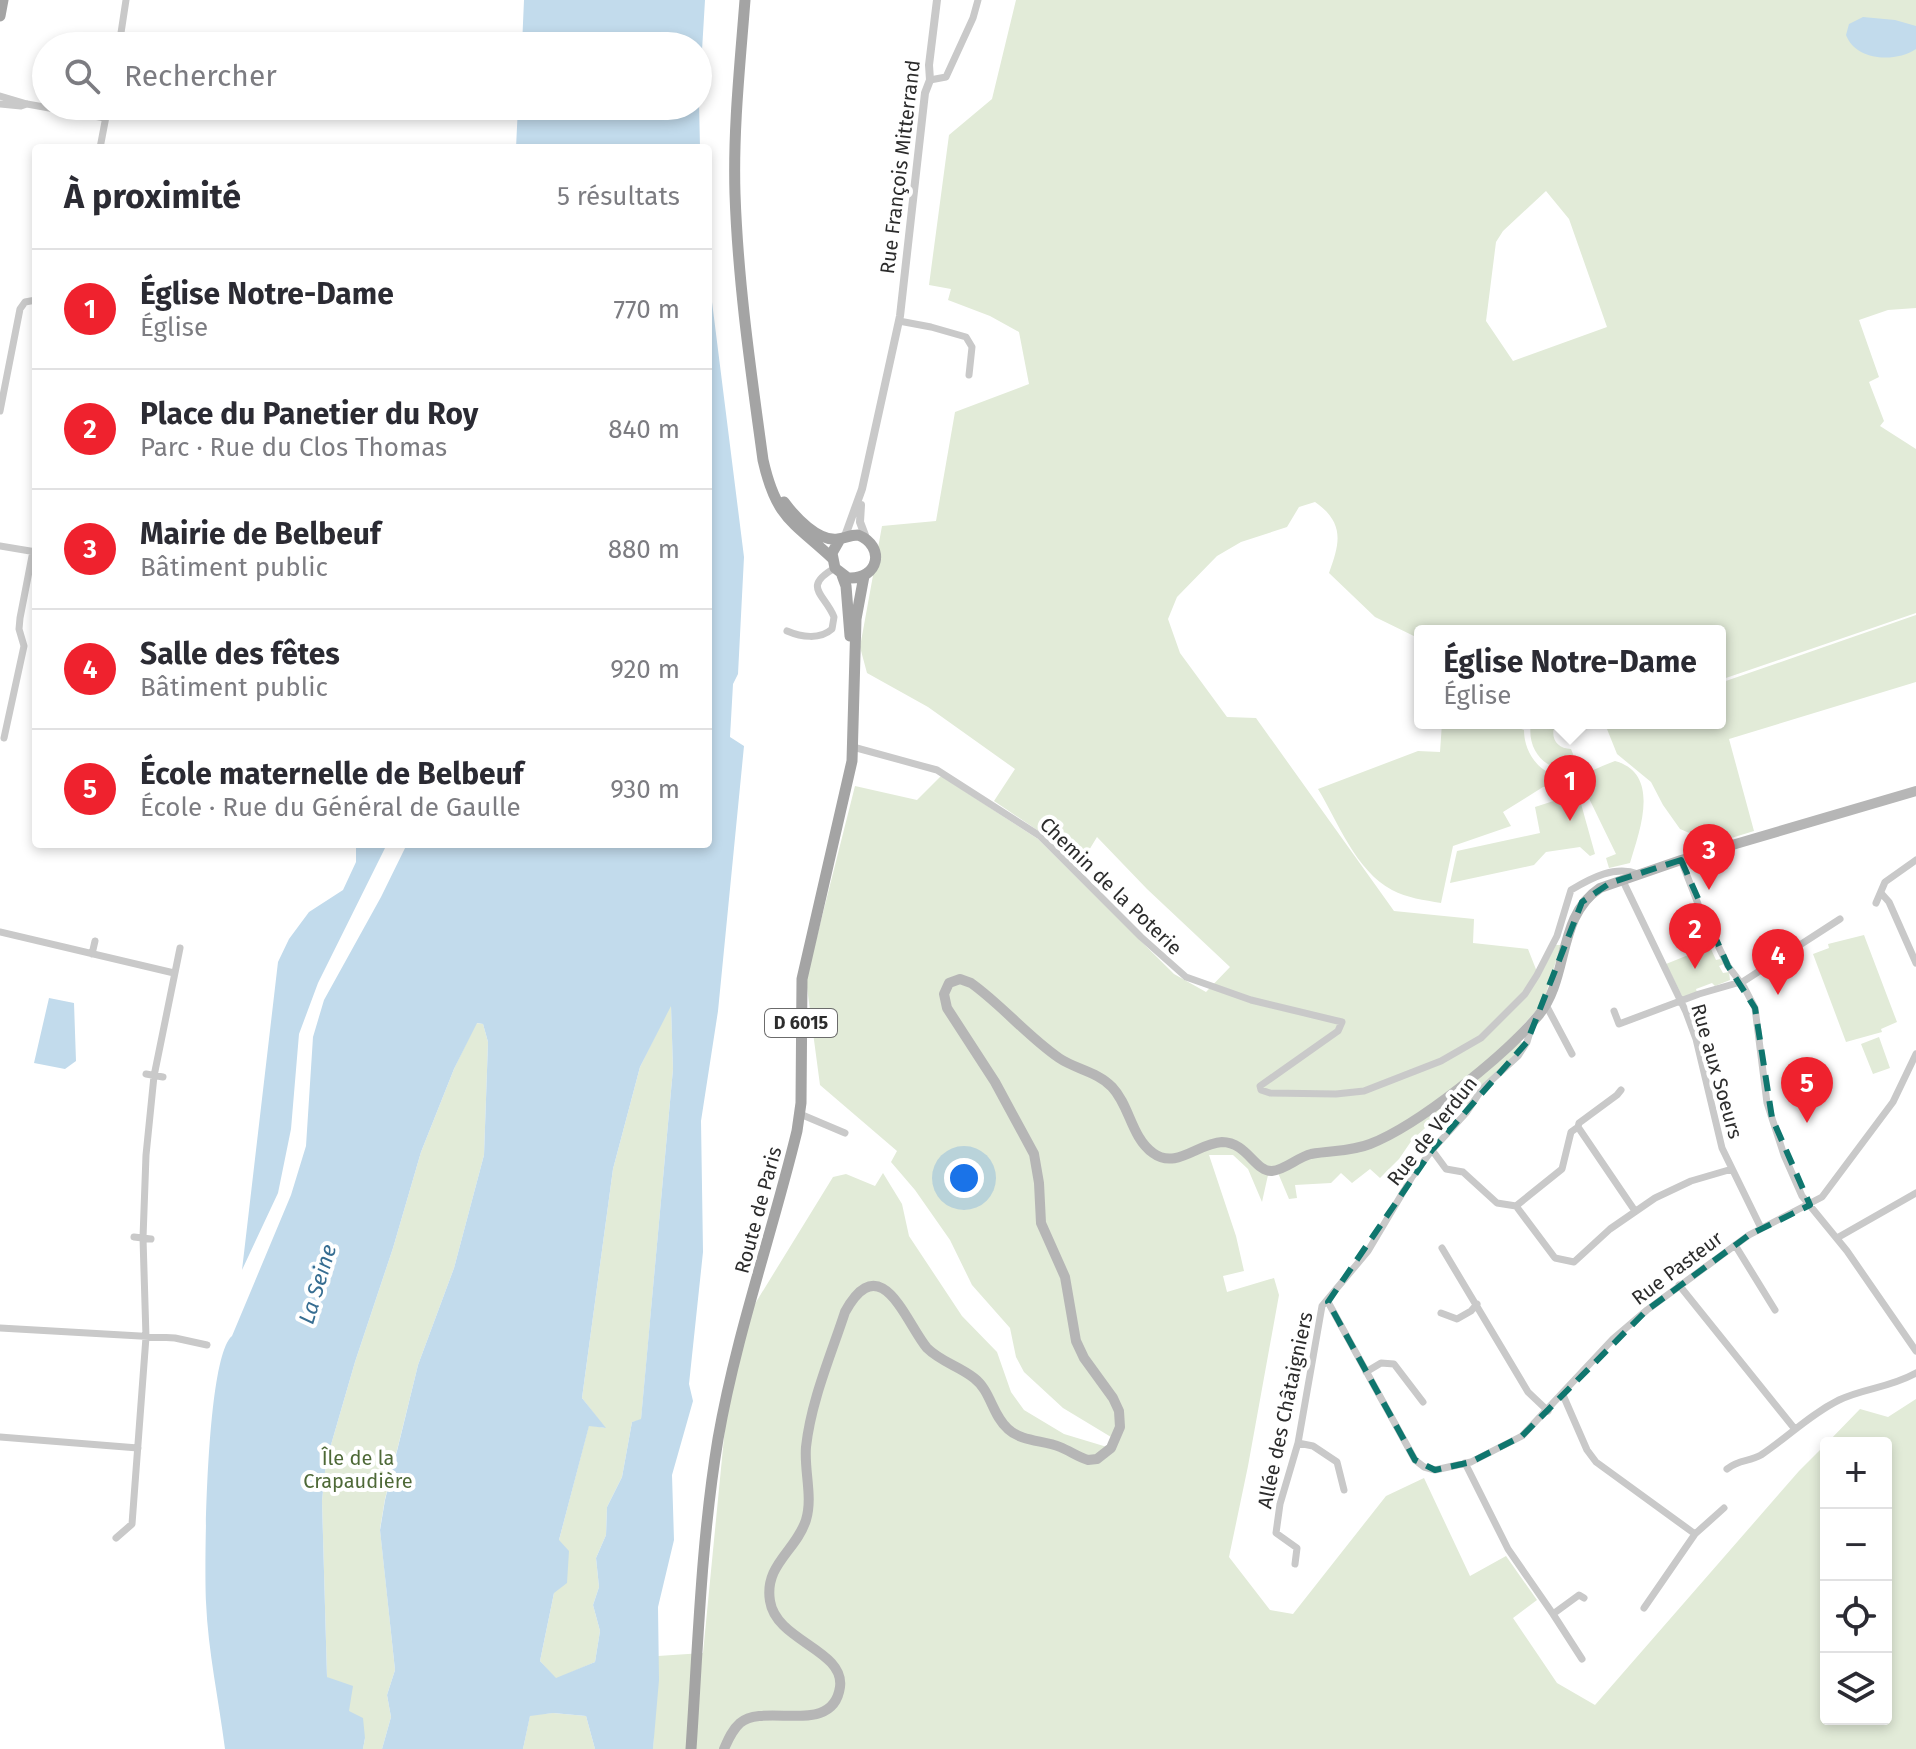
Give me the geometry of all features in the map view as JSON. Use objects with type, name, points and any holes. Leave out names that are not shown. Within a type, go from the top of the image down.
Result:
[{"type":"main road","points":[[0,16],[3,0]]},
{"type":"main road","points":[[745,0],[736,119],[735,194],[741,284],[763,460],[768,483],[781,510],[796,529],[836,567],[853,578],[864,576],[871,570],[875,561],[873,547],[867,539],[858,535],[843,538],[820,535],[789,510],[763,460]]},
{"type":"main road","points":[[836,567],[833,548],[843,538]]},
{"type":"main road","name":"D 6015","points":[[836,567],[846,586],[853,680]]},
{"type":"main road","name":"D 6015","points":[[853,680],[856,619],[864,576]]},
{"type":"main road","name":"Route de Paris","points":[[691,1749],[705,1548],[718,1440],[800,1114],[804,969],[840,822],[853,747],[853,680]]},
{"type":"main road","points":[[724,1749],[732,1731],[748,1719],[755,1716],[819,1714],[834,1701],[841,1686],[831,1662],[788,1632],[775,1618],[769,1588],[776,1565],[805,1521],[809,1432],[845,1312],[861,1291],[876,1287],[894,1296],[928,1348],[945,1362],[975,1378],[1001,1422],[1019,1437],[1059,1447],[1088,1460],[1105,1455],[1114,1444],[1120,1427],[1119,1411],[1113,1398],[1084,1358],[1076,1341],[1065,1277],[1041,1223],[1034,1154],[995,1082],[947,1008],[944,994],[949,983],[960,979],[971,983],[1057,1057],[1105,1081],[1119,1097],[1134,1128],[1153,1153],[1175,1159],[1214,1143],[1231,1143],[1246,1151],[1263,1168],[1274,1171],[1311,1154],[1346,1152],[1392,1135],[1483,1068],[1546,1005],[1577,910],[1593,892],[1681,860],[1916,791]]},
{"type":"street","points":[[121,32],[126,0]]},
{"type":"street","name":"Rue François Mitterrand","points":[[862,489],[899,321],[925,93],[930,80],[937,0]]},
{"type":"street","points":[[930,80],[946,77],[978,0]]},
{"type":"street","points":[[0,96],[32,105]]},
{"type":"street","points":[[0,104],[27,104]]},
{"type":"street","points":[[101,144],[105,120]]},
{"type":"street","points":[[0,411],[20,309],[25,302],[32,301]]},
{"type":"street","points":[[899,321],[966,337],[972,347],[969,375]]},
{"type":"street","points":[[843,538],[862,489]]},
{"type":"street","points":[[862,489],[860,522],[867,539]]},
{"type":"street","points":[[0,546],[32,551]]},
{"type":"street","points":[[4,738],[24,646],[19,629],[20,618],[32,565]]},
{"type":"street","points":[[787,631],[818,636],[832,629],[834,617],[819,595],[817,584],[823,575],[836,567]]},
{"type":"street","name":"Chemin de la Poterie","points":[[853,747],[937,770],[1040,836],[1141,937],[1186,977],[1251,1000],[1342,1022],[1338,1031],[1260,1086],[1261,1090],[1270,1093],[1336,1094],[1364,1091],[1420,1071],[1462,1050],[1481,1038],[1525,994],[1557,936],[1571,890],[1612,872],[1624,870],[1638,874]]},
{"type":"street","points":[[1681,860],[1700,909],[1728,966],[1755,1008],[1772,1118],[1802,1196],[1837,1238],[1916,1351]]},
{"type":"street","points":[[1876,903],[1885,882],[1916,860]]},
{"type":"street","name":"Rue aux Soeurs","points":[[1622,879],[1681,1001],[1696,1039],[1722,1148],[1761,1228]]},
{"type":"street","points":[[1881,893],[1889,902],[1916,963]]},
{"type":"street","points":[[1614,1011],[1619,1024],[1741,982],[1840,919]]},
{"type":"street","points":[[0,932],[174,973]]},
{"type":"street","points":[[92,954],[95,941]]},
{"type":"street","points":[[116,1538],[132,1524],[146,1337],[142,1238],[154,1076],[174,973],[182,953]]},
{"type":"street","points":[[1546,1005],[1572,1054]]},
{"type":"street","name":"Rue de Verdun","points":[[1328,1302],[1339,1284],[1368,1251],[1412,1177],[1432,1150],[1466,1113],[1482,1089],[1518,1056],[1530,1035],[1534,1020]]},
{"type":"street","name":"Rue Pasteur","points":[[1366,1372],[1415,1460],[1424,1467],[1435,1470],[1465,1463],[1522,1436],[1613,1339],[1679,1285],[1761,1228],[1810,1205],[1829,1190],[1893,1102],[1916,1054]]},
{"type":"street","points":[[1516,1206],[1562,1169],[1571,1132],[1621,1090]]},
{"type":"street","points":[[800,1114],[845,1133]]},
{"type":"street","points":[[1578,1127],[1635,1211]]},
{"type":"street","points":[[1432,1150],[1446,1169],[1463,1172],[1497,1203],[1516,1206],[1553,1256],[1557,1260],[1571,1262],[1581,1258],[1610,1229],[1672,1189],[1732,1169]]},
{"type":"street","points":[[1837,1238],[1916,1193]]},
{"type":"street","points":[[1735,1245],[1775,1310]]},
{"type":"street","points":[[1442,1248],[1528,1392],[1548,1411]]},
{"type":"street","points":[[1679,1285],[1794,1428]]},
{"type":"street","points":[[1328,1302],[1366,1372],[1381,1363],[1394,1364],[1423,1402]]},
{"type":"street","name":"Allée des Châtaigniers","points":[[1295,1564],[1297,1548],[1276,1533],[1280,1504],[1298,1443],[1320,1312],[1328,1302]]},
{"type":"street","points":[[1441,1313],[1457,1319],[1477,1304]]},
{"type":"street","points":[[0,1328],[192,1340],[207,1345]]},
{"type":"street","points":[[1727,1469],[1736,1461],[1758,1456],[1794,1428],[1842,1398],[1885,1387],[1916,1373]]},
{"type":"street","points":[[1563,1395],[1587,1450],[1596,1462],[1695,1534]]},
{"type":"street","points":[[0,1437],[138,1448]]},
{"type":"street","points":[[1298,1443],[1313,1446],[1337,1462],[1344,1490]]},
{"type":"street","points":[[1465,1463],[1508,1549],[1582,1659]]},
{"type":"street","points":[[1644,1608],[1695,1534],[1724,1508]]},
{"type":"street","points":[[1553,1614],[1579,1595],[1584,1598]]},
{"type":"highlighted area","points":[[1681,860],[1728,966],[1755,1008],[1772,1118],[1810,1205],[1749,1235],[1647,1310],[1522,1436],[1471,1462],[1435,1470],[1415,1460],[1328,1302],[1432,1150],[1527,1042],[1582,902],[1610,883]]},
{"type":"green space","points":[[1016,0],[1916,0],[1916,308],[1888,310],[1859,320],[1879,377],[1869,382],[1884,421],[1880,426],[1916,449],[1916,613],[1726,678],[1726,625],[1414,625],[1414,636],[1375,617],[1329,573],[1336,552],[1336,526],[1315,502],[1299,507],[1287,527],[1241,542],[1217,556],[1177,597],[1168,619],[1180,653],[1227,717],[1256,718],[1394,911],[1474,919],[1473,943],[1528,949],[1539,977],[1556,945],[1561,945],[1543,1003],[1515,1034],[1522,1043],[1517,1053],[1469,1103],[1435,1119],[1412,1140],[1380,1178],[1370,1169],[1352,1183],[1341,1173],[1331,1183],[1295,1185],[1297,1198],[1289,1199],[1278,1173],[1268,1175],[1262,1202],[1248,1169],[1233,1155],[1209,1155],[1236,1236],[1244,1271],[1223,1276],[1227,1292],[1274,1278],[1279,1295],[1229,1557],[1270,1610],[1293,1614],[1386,1496],[1424,1478],[1470,1576],[1506,1556],[1537,1600],[1513,1618],[1557,1683],[1595,1705],[1820,1450],[1820,1725],[1892,1725],[1892,1437],[1833,1437],[1860,1409],[1888,1417],[1916,1399],[1916,1749],[653,1749],[658,1656],[703,1653],[727,1407],[753,1307],[833,1177],[846,1174],[875,1186],[883,1173],[902,1204],[909,1236],[962,1316],[997,1352],[1011,1392],[1024,1410],[1064,1434],[1107,1447],[1111,1437],[1063,1408],[1024,1372],[1016,1357],[1010,1328],[972,1285],[950,1240],[891,1162],[897,1151],[820,1085],[806,980],[855,786],[917,800],[941,776],[1038,839],[1174,974],[1206,992],[1230,967],[1097,837],[1077,870],[1043,834],[994,801],[1015,769],[928,707],[867,673],[860,647],[882,526],[936,521],[955,412],[1029,384],[1019,332],[990,316],[948,300],[951,289],[929,285],[949,135],[992,99]],"holes":[[[1546,191],[1569,219],[1607,327],[1513,361],[1486,321],[1496,242],[1503,231]]]},
{"type":"green space","points":[[1916,615],[1916,682],[1729,739],[1754,831],[1699,848],[1694,835],[1680,829],[1651,782],[1617,754],[1607,729],[1726,729],[1726,681]]},
{"type":"green space","points":[[1442,729],[1521,729],[1532,757],[1553,774],[1578,775],[1615,761],[1630,768],[1643,791],[1644,805],[1630,863],[1609,868],[1606,858],[1616,854],[1582,784],[1543,787],[1503,812],[1511,826],[1453,846],[1441,903],[1392,890],[1379,882],[1358,858],[1318,789],[1418,751],[1440,752]]},
{"type":"green space","points":[[1530,729],[1554,729],[1555,741],[1561,747],[1571,749],[1579,769],[1558,769],[1542,760]]},
{"type":"green space","points":[[1578,793],[1595,854],[1590,856],[1580,847],[1546,852],[1534,865],[1450,883],[1457,851],[1540,833],[1535,807]]},
{"type":"green space","points":[[1864,935],[1897,1022],[1881,1029],[1882,1032],[1846,1042],[1813,954],[1829,948],[1828,944]]},
{"type":"green space","points":[[1713,945],[1711,949],[1716,960],[1720,959],[1724,964],[1719,966],[1723,973],[1729,972],[1730,980],[1696,989],[1697,992],[1683,998],[1666,964]]},
{"type":"green space","points":[[671,1004],[673,1069],[641,1420],[632,1422],[622,1477],[607,1507],[606,1535],[596,1558],[599,1587],[593,1605],[600,1631],[595,1662],[556,1679],[540,1661],[554,1593],[559,1540],[589,1425],[605,1428],[582,1398],[613,1169],[640,1067]]},
{"type":"green space","name":"Île de la Crapaudière","points":[[476,1023],[483,1024],[488,1042],[484,1155],[454,1268],[418,1365],[385,1499],[380,1529],[395,1670],[387,1695],[391,1717],[382,1749],[363,1749],[365,1738],[327,1677],[322,1501],[326,1462],[421,1152]]},
{"type":"green space","points":[[1879,1037],[1890,1068],[1873,1074],[1861,1044]]},
{"type":"green space","points":[[553,1713],[586,1716],[595,1749],[523,1749],[530,1715]]},
{"type":"water","points":[[524,0],[705,0],[703,32],[523,32]]},
{"type":"water","points":[[1863,17],[1916,26],[1916,49],[1887,58],[1867,55],[1858,50],[1846,35],[1849,24]]},
{"type":"water","points":[[517,120],[699,120],[700,144],[516,144]]},
{"type":"water","name":"La Seine","points":[[712,302],[744,557],[738,674],[733,684],[730,737],[744,746],[718,1011],[701,1121],[703,1252],[689,1384],[693,1401],[672,1475],[674,1540],[658,1607],[659,1680],[653,1749],[595,1749],[586,1716],[553,1713],[530,1716],[523,1749],[382,1749],[391,1717],[387,1695],[395,1670],[380,1530],[418,1365],[454,1268],[484,1155],[488,1042],[483,1024],[477,1023],[454,1069],[421,1152],[326,1462],[322,1501],[327,1677],[353,1686],[349,1711],[363,1718],[363,1749],[225,1749],[209,1639],[205,1580],[208,1462],[217,1381],[223,1352],[291,1195],[306,1146],[313,1037],[324,1000],[405,848],[712,848]],"holes":[[[671,1006],[673,1069],[641,1419],[632,1422],[622,1477],[607,1507],[606,1535],[596,1558],[599,1587],[593,1605],[600,1631],[595,1662],[556,1678],[540,1661],[554,1593],[567,1583],[569,1551],[559,1540],[589,1426],[606,1428],[582,1398],[613,1169],[640,1067]]]},
{"type":"water","points":[[356,848],[385,848],[318,983],[299,1034],[291,1129],[278,1193],[242,1270],[278,962],[289,939],[309,912],[343,890],[356,862]]},
{"type":"water","points":[[49,998],[74,1003],[76,1061],[65,1069],[34,1063]]},
{"type":"place","name":"Église Notre-Dame","points":[[1570,821]]},
{"type":"place","name":"Mairie de Belbeuf","points":[[1709,890]]},
{"type":"place","name":"Place du Panetier du Roy","points":[[1695,969]]},
{"type":"place","name":"Salle des fêtes","points":[[1778,995]]},
{"type":"place","name":"École maternelle de Belbeuf","points":[[1807,1123]]}]
